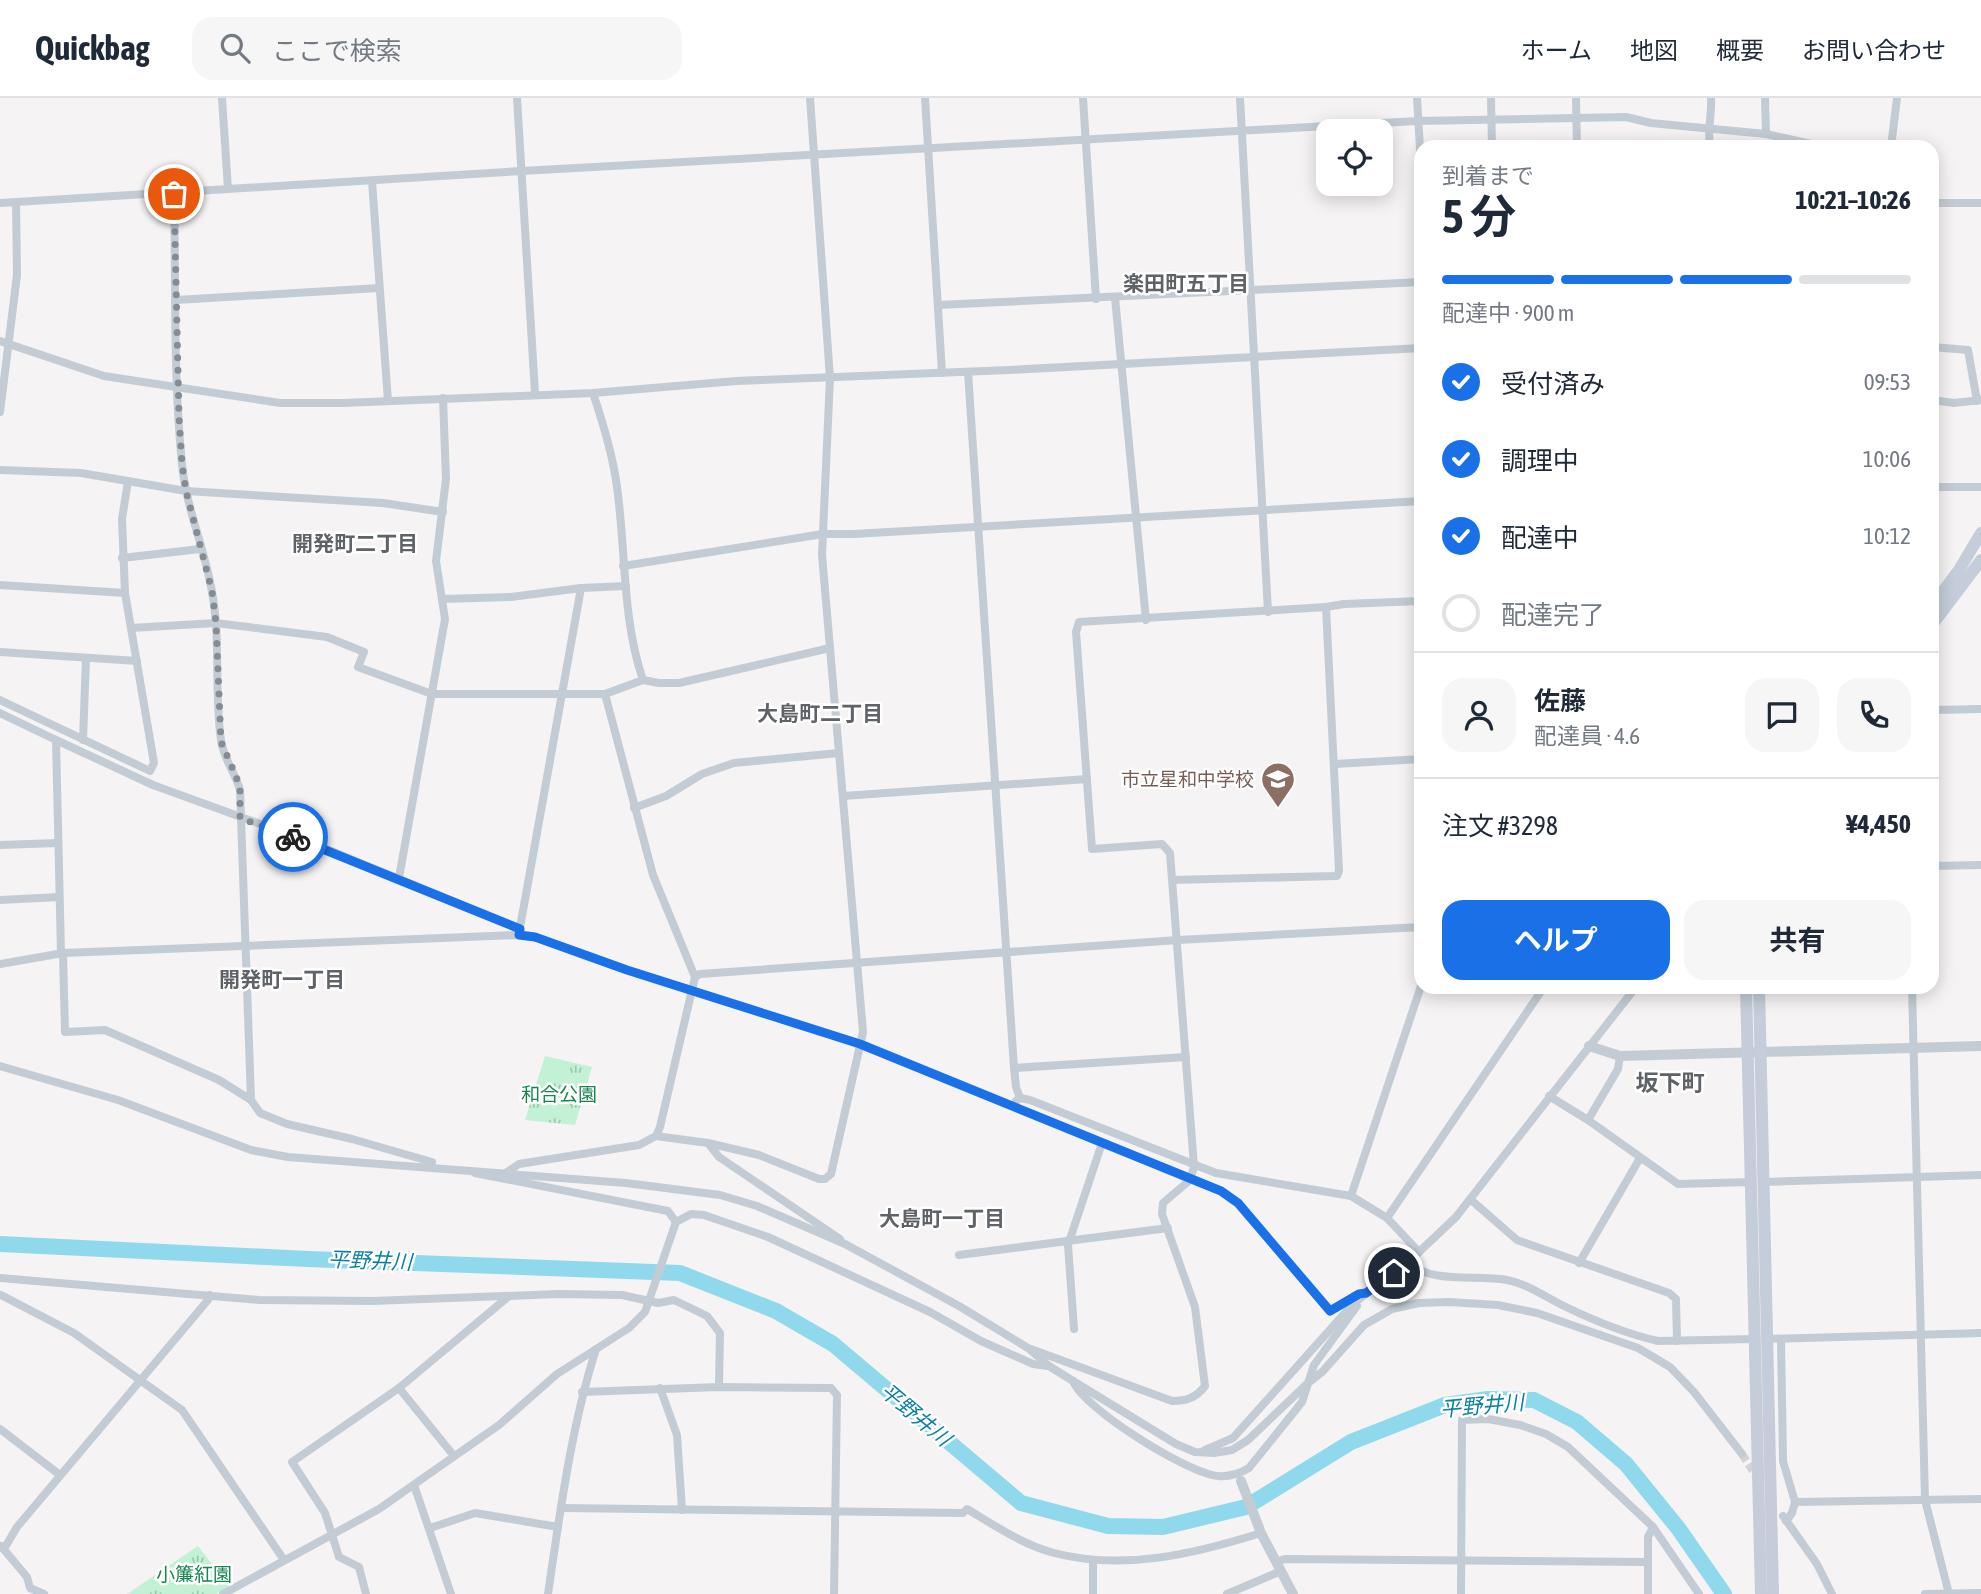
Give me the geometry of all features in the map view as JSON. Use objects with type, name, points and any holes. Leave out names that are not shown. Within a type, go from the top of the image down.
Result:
[{"type":"main road","points":[[1939,597],[1981,533]]},
{"type":"main road","points":[[1939,616],[1981,560]]},
{"type":"main road","points":[[1746,994],[1757,1182],[1761,1339],[1766,1553],[1761,1594]]},
{"type":"main road","points":[[1757,1182],[1762,1052],[1759,994]]},
{"type":"main road","points":[[1766,1553],[1773,1594]]},
{"type":"street","points":[[222,98],[228,189]]},
{"type":"street","points":[[517,98],[535,393]]},
{"type":"street","points":[[507,1172],[519,1164],[639,1145],[656,1136],[708,1143],[759,1156],[819,1179],[825,1179],[831,1174],[863,1032],[822,555],[830,378],[810,98]]},
{"type":"street","points":[[925,98],[942,373]]},
{"type":"street","points":[[1083,98],[1096,299]]},
{"type":"street","points":[[1240,98],[1268,612]]},
{"type":"street","points":[[1418,98],[1419,140]]},
{"type":"street","points":[[1490,98],[1492,140]]},
{"type":"street","points":[[1576,98],[1577,140]]},
{"type":"street","points":[[1709,140],[1711,98]]},
{"type":"street","points":[[1765,98],[1766,134]]},
{"type":"street","points":[[1892,140],[1897,98]]},
{"type":"street","points":[[0,204],[522,171],[1417,121],[1626,117],[1651,123],[1766,134],[1793,140]]},
{"type":"street","points":[[372,181],[388,401]]},
{"type":"street","points":[[174,194],[182,464],[186,491],[212,591],[221,742],[240,790],[251,1100]]},
{"type":"street","points":[[0,412],[4,342],[17,275],[16,202]]},
{"type":"street","points":[[1939,203],[1981,203]]},
{"type":"street","points":[[937,306],[1414,282]]},
{"type":"street","points":[[176,300],[379,288]]},
{"type":"street","points":[[1115,298],[1146,620]]},
{"type":"street","points":[[4,342],[104,376],[280,403],[593,393],[736,381],[968,372],[1414,348]]},
{"type":"street","points":[[1939,348],[1968,350],[1979,401],[1939,401]]},
{"type":"street","points":[[968,372],[1014,1068],[1020,1098]]},
{"type":"street","points":[[593,393],[617,486],[623,566],[636,658],[643,680]]},
{"type":"street","points":[[399,878],[445,619],[436,561],[446,479],[443,398]]},
{"type":"street","points":[[0,470],[81,473],[186,491],[383,503],[443,512]]},
{"type":"street","points":[[0,700],[149,771],[154,764],[125,593],[122,519],[128,481]]},
{"type":"street","points":[[1939,488],[1981,487]]},
{"type":"street","points":[[623,566],[822,534],[1414,501]]},
{"type":"street","points":[[122,558],[200,548]]},
{"type":"street","points":[[0,585],[125,593]]},
{"type":"street","points":[[443,600],[511,597],[581,588],[626,586]]},
{"type":"street","points":[[520,932],[581,588]]},
{"type":"street","points":[[1028,1348],[1172,1401],[1183,1401],[1198,1395],[1205,1387],[1195,1307],[1162,1214],[1163,1203],[1190,1180],[1194,1167],[1170,853],[1162,844],[1092,849],[1076,632],[1079,622],[1146,620],[1344,604],[1414,601]]},
{"type":"street","points":[[1172,880],[1337,876],[1335,764],[1326,607]]},
{"type":"street","points":[[131,628],[216,623],[327,636],[364,652],[358,667],[432,694],[605,694],[643,680],[679,682],[830,648]]},
{"type":"street","points":[[0,652],[137,661]]},
{"type":"street","points":[[83,740],[86,657]]},
{"type":"street","points":[[605,694],[653,875],[695,977],[656,1136]]},
{"type":"street","points":[[1939,710],[1981,709]]},
{"type":"street","points":[[0,713],[153,785],[307,841],[399,878],[520,932],[627,970],[860,1044],[1221,1191],[1238,1203],[1330,1311],[1359,1294],[1366,1293]]},
{"type":"street","points":[[56,740],[65,1032],[105,1030],[207,1074],[251,1100],[260,1113],[287,1124],[484,1176],[668,1211],[676,1222]]},
{"type":"street","points":[[634,808],[666,796],[702,774],[734,763],[839,752]]},
{"type":"street","points":[[1335,764],[1414,759]]},
{"type":"street","points":[[843,796],[1087,779]]},
{"type":"street","points":[[0,845],[58,843]]},
{"type":"street","points":[[1939,866],[1981,865]]},
{"type":"street","points":[[0,900],[59,897]]},
{"type":"street","points":[[695,977],[700,974],[1178,940],[1414,927]]},
{"type":"street","points":[[0,964],[62,953],[244,947],[520,932]]},
{"type":"street","points":[[1351,1196],[1418,994]]},
{"type":"street","points":[[1387,1218],[1539,994]]},
{"type":"street","points":[[1195,1452],[1218,1446],[1233,1438],[1353,1304],[1419,1252],[1456,1217],[1630,994]]},
{"type":"street","points":[[1912,994],[1925,1500],[1949,1594]]},
{"type":"street","points":[[1589,1046],[1620,1056],[1981,1046]]},
{"type":"street","points":[[1588,1119],[1618,1069],[1620,1056]]},
{"type":"street","points":[[1014,1068],[1186,1057]]},
{"type":"street","points":[[0,1066],[118,1100],[251,1150],[288,1157],[507,1172],[720,1195],[793,1220],[845,1244],[960,1306],[1028,1348],[1073,1381],[1176,1444],[1195,1452],[1214,1453],[1232,1450],[1240,1445],[1322,1373],[1364,1325],[1392,1309],[1429,1303],[1498,1305],[1537,1313],[1638,1348],[1670,1367],[1694,1392],[1742,1454]]},
{"type":"street","points":[[1549,1096],[1588,1119],[1678,1184],[1981,1175]]},
{"type":"street","points":[[1010,1105],[1020,1098]]},
{"type":"street","points":[[1020,1098],[1194,1167],[1351,1196],[1387,1218],[1419,1252]]},
{"type":"street","points":[[708,1143],[719,1157],[832,1231],[845,1244]]},
{"type":"street","points":[[1074,1329],[1068,1245],[1102,1143]]},
{"type":"street","points":[[1579,1263],[1640,1157]]},
{"type":"street","points":[[1470,1199],[1517,1240],[1669,1293],[1676,1299],[1677,1341]]},
{"type":"street","points":[[227,1592],[379,1509],[499,1425],[557,1374],[629,1328],[645,1312],[676,1222],[691,1214],[704,1215],[768,1237],[930,1312],[1033,1364],[1049,1366]]},
{"type":"street","points":[[959,1255],[1168,1228]]},
{"type":"street","points":[[1407,1262],[1427,1273],[1457,1279],[1506,1280],[1522,1285],[1569,1309],[1643,1338],[1658,1341],[1981,1333]]},
{"type":"street","points":[[0,1278],[259,1300],[651,1296],[658,1303],[674,1300],[706,1316],[720,1333],[719,1387]]},
{"type":"street","points":[[11,1279],[0,1295],[74,1333],[182,1410],[284,1560]]},
{"type":"street","points":[[1239,1478],[1302,1402],[1314,1365],[1366,1293]]},
{"type":"street","points":[[44,1594],[28,1591],[27,1577],[2,1547],[210,1296]]},
{"type":"street","points":[[366,1594],[359,1567],[339,1557],[325,1513],[292,1462],[399,1388],[509,1296]]},
{"type":"street","points":[[1781,1339],[1783,1461],[1795,1502],[1792,1513],[1785,1518],[1817,1564],[1832,1594]]},
{"type":"street","points":[[548,1594],[582,1392],[596,1349]]},
{"type":"street","points":[[1073,1381],[1076,1390],[1120,1425],[1161,1452],[1203,1473],[1239,1478]]},
{"type":"street","points":[[582,1392],[719,1387],[831,1388],[837,1395],[834,1594]]},
{"type":"street","points":[[399,1388],[454,1456]]},
{"type":"street","points":[[660,1388],[677,1435],[682,1510]]},
{"type":"street","points":[[1461,1594],[1462,1420],[1488,1419],[1520,1425],[1557,1441],[1577,1455],[1653,1527],[1699,1594]]},
{"type":"street","points":[[0,1429],[60,1475]]},
{"type":"street","points":[[1239,1478],[1260,1531],[1293,1594]]},
{"type":"street","points":[[414,1485],[450,1594]]},
{"type":"street","points":[[1795,1502],[1981,1499]]},
{"type":"street","points":[[561,1508],[963,1513],[967,1510],[1034,1546],[1054,1553],[1093,1560],[1157,1559],[1185,1555],[1260,1531]]},
{"type":"street","points":[[430,1528],[475,1513],[558,1527]]},
{"type":"street","points":[[1648,1594],[1648,1537],[1653,1527]]},
{"type":"street","points":[[1227,1594],[1278,1567],[1285,1559],[1648,1562]]},
{"type":"street","points":[[1093,1560],[1093,1594]]},
{"type":"street","points":[[1925,1594],[1981,1593]]},
{"type":"green space","name":"和合公園","points":[[545,1056],[592,1067],[575,1125],[525,1120]]},
{"type":"green space","name":"小簾紅園","points":[[198,1546],[229,1586],[216,1594],[127,1594]]},
{"type":"waterway","name":"平野井川","points":[[0,1244],[680,1273],[776,1311],[833,1344],[1021,1503],[1108,1526],[1163,1527],[1246,1507],[1351,1442],[1445,1405],[1488,1399],[1534,1400],[1577,1422],[1626,1464],[1678,1528],[1724,1594]]},
{"type":"tunnel","points":[[1742,1454],[1756,1476]]},
{"type":"way so far","points":[[174,194],[182,464],[186,491],[212,591],[221,742],[240,790],[240,818],[293,837]]},
{"type":"place","name":"市立星和中学校","points":[[1278,809]]},
{"type":"district","name":"楽田町五丁目","points":[[1186,283]]},
{"type":"district","name":"開発町二丁目","points":[[355,543]]},
{"type":"district","name":"大島町二丁目","points":[[820,713]]},
{"type":"district","name":"開発町一丁目","points":[[282,979]]},
{"type":"district","name":"坂下町","points":[[1670,1083]]},
{"type":"district","name":"大島町一丁目","points":[[942,1218]]},
{"type":"route","points":[[293,837],[520,929],[519,935],[535,937],[627,970],[860,1044],[1221,1191],[1238,1203],[1330,1311],[1359,1294],[1366,1293],[1394,1273]]}]
